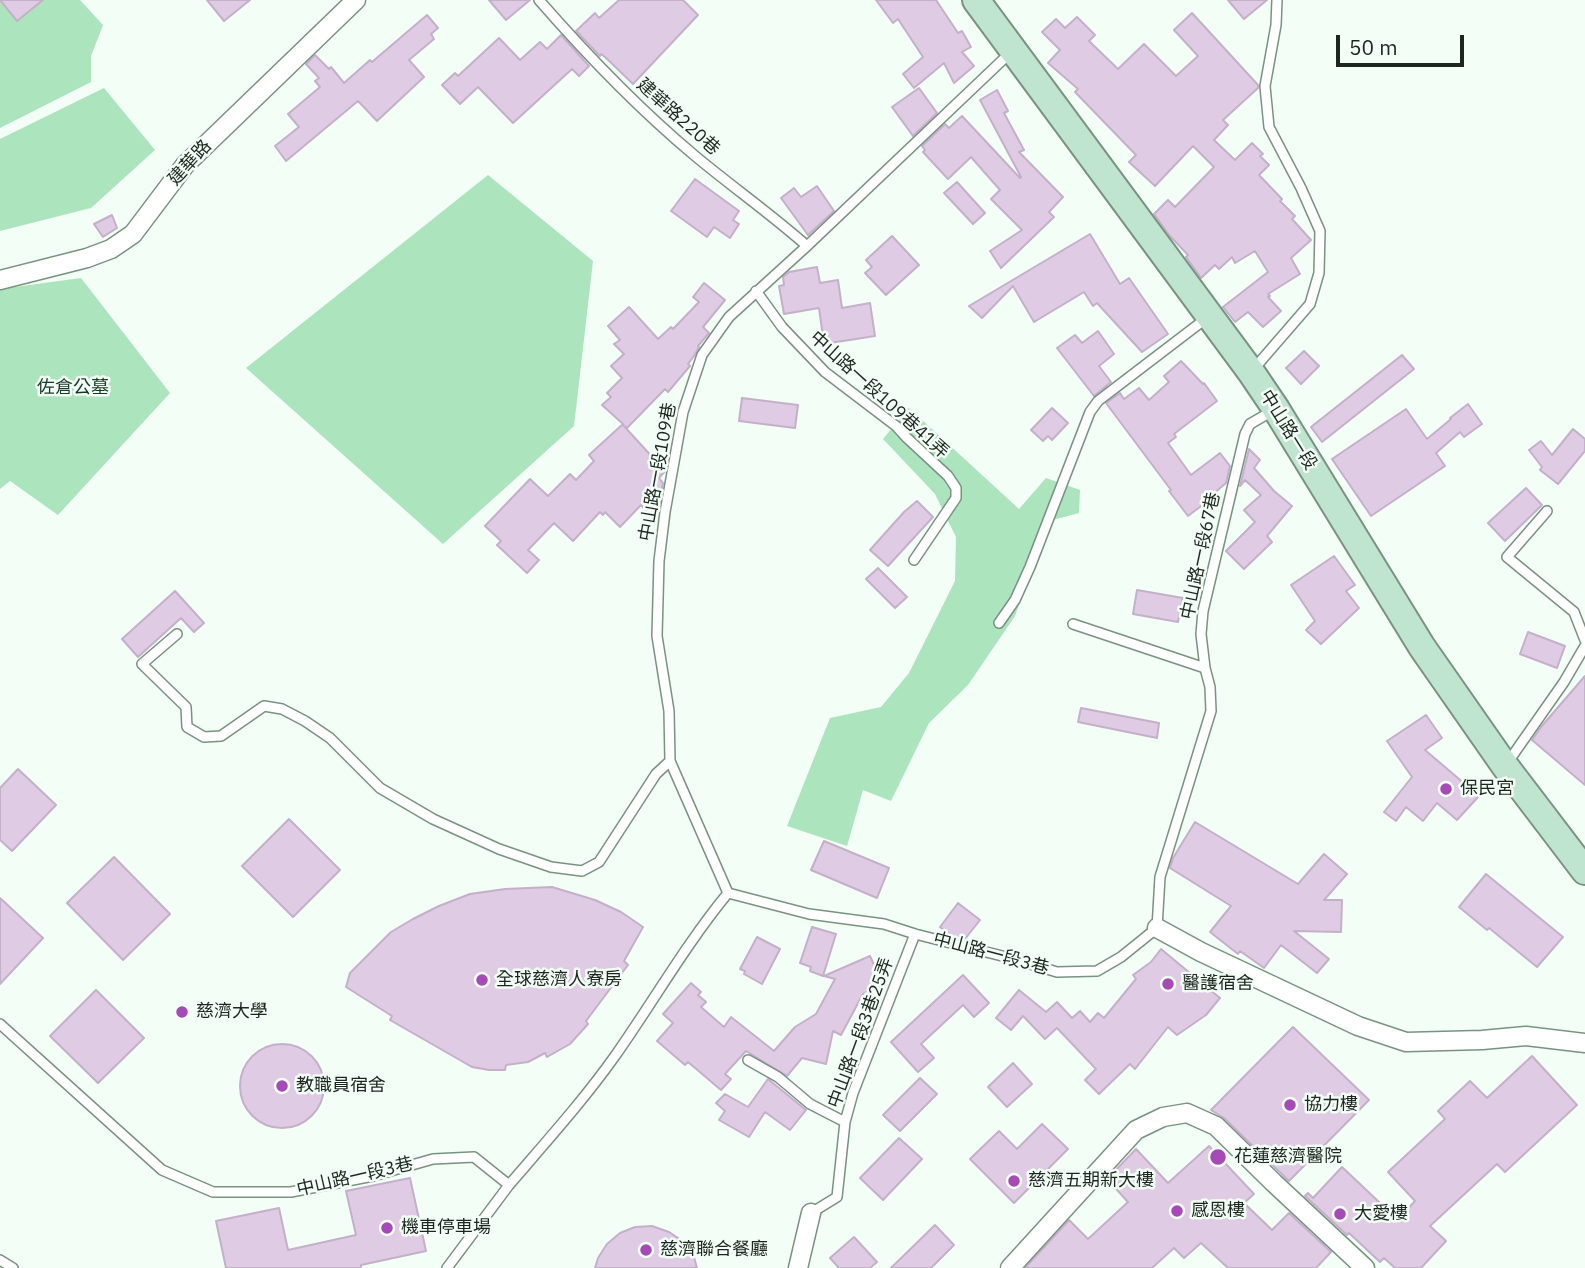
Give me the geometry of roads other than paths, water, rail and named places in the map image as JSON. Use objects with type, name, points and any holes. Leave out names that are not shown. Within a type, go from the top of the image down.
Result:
[{"type":"street","name":"建華路","points":[[0,280],[88,258],[111,249],[133,234],[185,165],[356,0]]},
{"type":"street","name":"中山路一段","points":[[976,0],[1251,372],[1422,647],[1505,766],[1585,871]]},
{"type":"street","points":[[1157,928],[1201,952],[1358,1026],[1406,1042],[1526,1036],[1585,1043]]},
{"type":"street","points":[[1010,1268],[1136,1130],[1163,1117],[1187,1113],[1216,1126],[1365,1268]]},
{"type":"street","points":[[797,1268],[811,1213]]},
{"type":"lane","name":"建華路220巷","points":[[539,0],[646,113],[807,246]]},
{"type":"lane","points":[[1251,372],[1310,304],[1319,273],[1320,231],[1269,127],[1265,86],[1276,25],[1277,0]]},
{"type":"lane","name":"中山路一段109巷","points":[[728,893],[670,761],[669,711],[657,636],[659,561],[664,512],[682,412],[702,355],[729,317],[1012,51]]},
{"type":"lane","name":"中山路一段109巷41弄","points":[[756,291],[782,327],[825,372],[896,426],[948,476],[956,488],[956,498],[914,560]]},
{"type":"lane","points":[[999,623],[1015,600],[1030,567],[1090,412],[1098,401],[1209,316]]},
{"type":"lane","name":"中山路一段67巷","points":[[1157,928],[1160,877],[1211,711],[1201,634],[1203,611],[1245,434],[1250,424],[1276,409]]},
{"type":"lane","points":[[1547,511],[1507,557],[1574,612],[1585,640]]},
{"type":"lane","points":[[1073,624],[1205,668]]},
{"type":"lane","points":[[177,634],[142,664],[186,707],[187,727],[204,737],[221,736],[264,706],[282,709],[330,738],[380,788],[433,819],[488,844],[551,867],[582,871],[598,862],[656,774],[670,761]]},
{"type":"lane","points":[[1505,766],[1564,682],[1585,646]]},
{"type":"lane","points":[[447,1268],[509,1185],[603,1072],[709,916],[728,893]]},
{"type":"lane","name":"中山路一段3巷","points":[[728,893],[808,914],[884,924],[1058,972],[1097,971],[1121,957],[1157,928]]},
{"type":"lane","name":"中山路一段3巷25弄","points":[[811,1213],[837,1197],[845,1122],[861,1069],[915,934]]},
{"type":"lane","name":"中山路一段3巷","points":[[0,1024],[162,1170],[213,1192],[291,1192],[373,1176],[433,1159],[474,1157],[509,1185]]},
{"type":"lane","points":[[748,1060],[778,1077],[810,1104],[845,1122]]},
{"type":"lane","points":[[0,1260],[13,1268]]},
{"type":"place","name":"保民宮","points":[[1446,789]]},
{"type":"place","name":"全球慈濟人寮房","points":[[482,980]]},
{"type":"place","name":"醫護宿舍","points":[[1168,984]]},
{"type":"place","name":"慈濟大學","points":[[182,1012]]},
{"type":"place","name":"教職員宿舍","points":[[282,1086]]},
{"type":"place","name":"協力樓","points":[[1290,1105]]},
{"type":"place","name":"花蓮慈濟醫院","points":[[1218,1157]]},
{"type":"place","name":"慈濟五期新大樓","points":[[1014,1181]]},
{"type":"place","name":"感恩樓","points":[[1177,1211]]},
{"type":"place","name":"大愛樓","points":[[1340,1214]]},
{"type":"place","name":"機車停車場","points":[[387,1228]]},
{"type":"place","name":"慈濟聯合餐廳","points":[[646,1250]]},
{"type":"park label","name":"佐倉公墓","points":[[73,388]]}]
